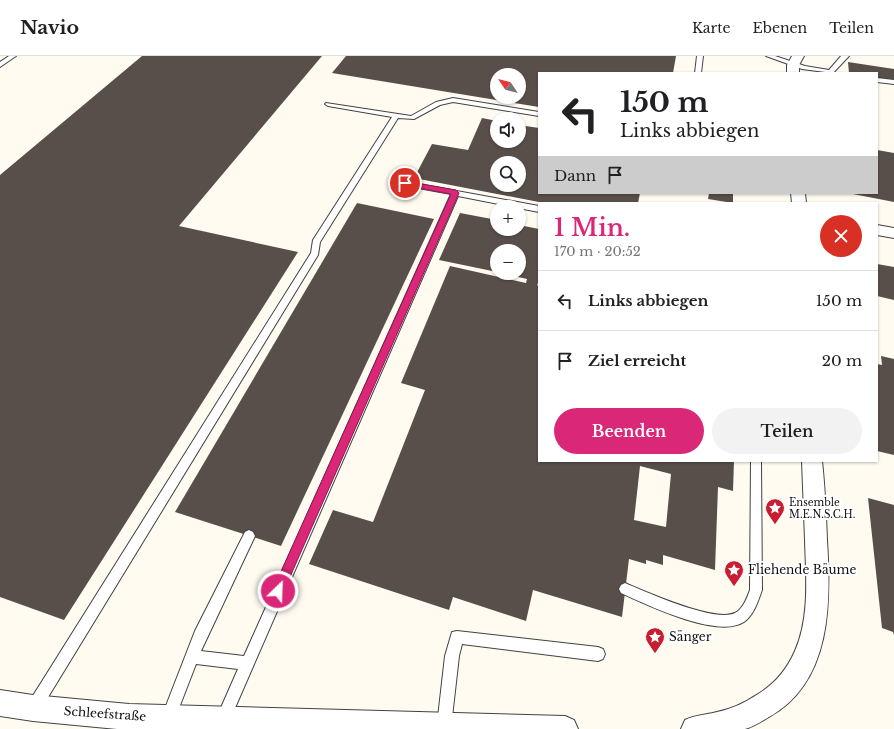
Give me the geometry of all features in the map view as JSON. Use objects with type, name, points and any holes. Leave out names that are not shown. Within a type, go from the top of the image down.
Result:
[{"type":"street","points":[[878,230],[894,233]]},
{"type":"street","points":[[694,729],[703,729],[736,721],[767,705],[788,686],[802,664],[814,626],[818,590],[812,462]]},
{"type":"street","name":"Schleefstraße","points":[[0,703],[106,722],[169,718],[214,723],[565,729]]},
{"type":"lane","points":[[0,65],[13,56]]},
{"type":"lane","points":[[698,72],[700,56]]},
{"type":"lane","points":[[770,56],[795,65],[833,72],[839,61],[846,56]]},
{"type":"lane","points":[[878,80],[894,82]]},
{"type":"lane","points":[[328,104],[412,118],[438,103],[453,100],[538,114]]},
{"type":"lane","points":[[33,708],[315,253],[316,242],[396,116]]},
{"type":"lane","points":[[405,183],[538,209]]},
{"type":"lane","points":[[214,723],[246,663],[456,193]]},
{"type":"lane","points":[[625,589],[667,607],[722,622],[738,619],[749,608],[756,590],[756,462]]},
{"type":"lane","points":[[169,718],[200,636],[249,536]]},
{"type":"lane","points":[[444,726],[452,656],[457,637],[598,654]]},
{"type":"lane","points":[[192,657],[246,663]]},
{"type":"building","points":[[142,56],[322,56],[179,226],[298,252],[64,620],[0,597],[0,175]]},
{"type":"building","points":[[346,56],[676,56],[673,72],[538,72],[538,107],[521,104],[526,104],[526,68],[490,68],[490,99],[332,73]]},
{"type":"building","points":[[848,62],[894,69],[894,81],[878,78],[878,72],[849,72]]},
{"type":"building","points":[[482,118],[490,120],[490,148],[526,148],[526,126],[538,128],[538,194],[640,194],[638,202],[539,202],[414,178],[432,144],[468,150]]},
{"type":"building","points":[[878,150],[894,153],[894,202],[853,194],[878,194]]},
{"type":"building","points":[[709,194],[733,194],[733,202],[708,199]]},
{"type":"building","points":[[357,203],[434,219],[281,546],[175,512]]},
{"type":"building","points":[[460,213],[490,219],[490,236],[526,236],[526,226],[538,229],[538,462],[734,462],[733,491],[718,487],[715,570],[663,555],[663,565],[646,560],[646,564],[629,559],[622,617],[533,590],[526,621],[453,597],[449,610],[309,564],[333,510],[373,522],[425,390],[401,383],[450,266],[490,275],[490,280],[513,280],[526,283],[526,244],[490,244],[490,271],[439,260]],"holes":[[[640,466],[671,474],[666,527],[634,520]]]},
{"type":"building","points":[[878,264],[894,267],[894,300],[878,296]]},
{"type":"building","points":[[881,356],[894,359],[894,455],[878,451],[878,364],[882,365]]},
{"type":"building","points":[[868,498],[894,505],[894,635],[893,632],[882,628]]},
{"type":"place","name":"Ensemble M.E.N.S.C.H.","points":[[775,525]]},
{"type":"place","name":"Fliehende Bäume","points":[[734,587]]},
{"type":"place","name":"Sänger","points":[[655,654]]},
{"type":"route","points":[[278,591],[456,193],[405,183]]}]
